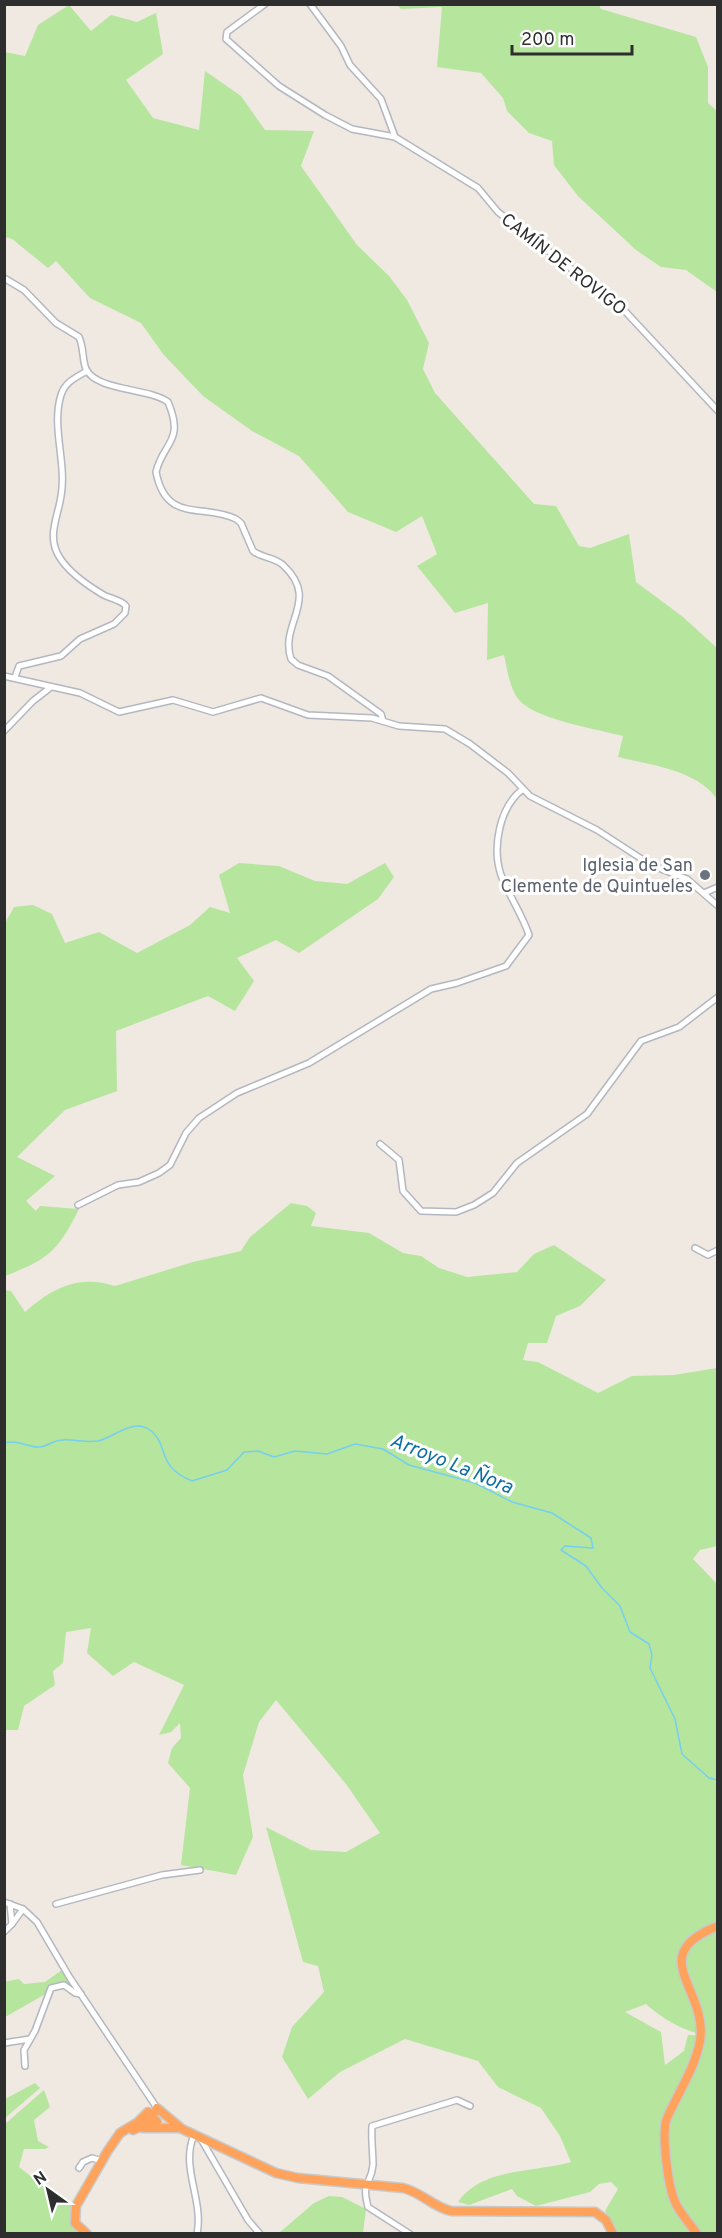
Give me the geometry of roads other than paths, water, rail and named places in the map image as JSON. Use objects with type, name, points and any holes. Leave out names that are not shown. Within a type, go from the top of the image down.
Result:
[{"type":"highway","points":[[697,2234],[673,2196],[664,2126],[698,2053],[701,2039],[700,2016],[682,1963],[684,1948],[693,1937],[717,1926]]},
{"type":"highway","points":[[115,2140],[133,2130],[151,2116],[157,2108],[172,2123]]},
{"type":"highway","points":[[151,2116],[162,2126]]},
{"type":"highway","points":[[87,2234],[75,2223],[74,2213],[102,2161],[124,2129],[151,2116],[172,2123],[286,2176],[409,2189],[437,2206],[451,2211],[595,2212],[606,2220],[613,2234]]},
{"type":"highway","points":[[133,2130],[162,2126],[182,2128]]},
{"type":"street","name":"CAMÍN DE ROVIGO","points":[[265,4],[227,32],[226,39],[279,86],[325,115],[352,129],[395,137],[478,188],[498,212],[623,309],[717,411]]},
{"type":"street","points":[[310,4],[341,46],[350,65],[381,99],[395,137]]},
{"type":"street","points":[[4,278],[24,291],[57,323],[79,337],[87,371]]},
{"type":"street","points":[[15,677],[19,666],[61,656],[80,639],[114,624],[125,613],[122,602],[102,594],[68,568],[54,544],[53,531],[62,495],[63,465],[59,439],[61,396],[66,384],[87,371]]},
{"type":"street","points":[[87,371],[129,391],[147,391],[168,402],[174,423],[174,436],[156,472],[169,499],[175,506],[188,512],[229,516],[236,519],[241,523],[253,550],[271,557],[284,566],[296,581],[300,593],[290,644],[291,659],[298,665],[338,682],[381,714],[383,721]]},
{"type":"street","points":[[4,676],[80,693],[119,712],[173,700],[213,712],[261,698],[308,715],[383,721],[399,726],[437,727],[452,732],[508,773],[530,796],[597,831],[651,865],[687,879],[717,906]]},
{"type":"street","points":[[4,731],[33,701],[51,687]]},
{"type":"street","points":[[78,1205],[118,1185],[140,1182],[165,1169],[175,1159],[193,1124],[237,1093],[309,1063],[431,989],[457,983],[506,966],[529,935],[501,873],[497,846],[505,813],[517,794],[524,789]]},
{"type":"street","points":[[704,893],[717,887]]},
{"type":"street","points":[[380,1144],[399,1160],[403,1191],[421,1211],[452,1213],[474,1205],[497,1190],[517,1163],[587,1114],[641,1041],[679,1027],[717,997]]},
{"type":"street","points":[[695,1248],[708,1255],[717,1250]]},
{"type":"street","points":[[56,1904],[162,1875],[200,1870]]},
{"type":"street","points":[[7,1903],[23,1909],[37,1922],[115,2047],[157,2108]]},
{"type":"street","points":[[7,1903],[12,1924]]},
{"type":"street","points":[[4,1932],[23,1909]]},
{"type":"street","points":[[24,2066],[23,2056],[51,1988],[63,1984],[75,1993],[81,1994]]},
{"type":"street","points":[[4,2043],[30,2039]]},
{"type":"street","points":[[144,2091],[151,2116]]},
{"type":"street","points":[[410,2234],[399,2231],[398,2223],[368,2207],[365,2184],[373,2163],[370,2150],[372,2126],[457,2100],[470,2106]]},
{"type":"street","points":[[197,2136],[188,2160],[198,2221],[197,2234]]},
{"type":"street","points":[[197,2136],[248,2220],[260,2234]]},
{"type":"street","points":[[79,2168],[83,2162],[92,2158],[102,2161]]},
{"type":"waterway","name":"Arroyo La Ñora","points":[[4,1443],[14,1442],[40,1447],[59,1440],[98,1441],[130,1427],[143,1427],[156,1436],[173,1469],[192,1481],[227,1470],[244,1452],[258,1451],[274,1457],[295,1451],[327,1454],[355,1444],[383,1449],[409,1465],[475,1483],[512,1502],[552,1513],[591,1538],[593,1548],[565,1546],[561,1550],[586,1566],[602,1588],[620,1606],[630,1632],[649,1644],[652,1655],[650,1668],[675,1719],[682,1754],[709,1778],[718,1780]]},
{"type":"place","name":"Iglesia de San Clemente de Quintueles","points":[[705,875]]}]
